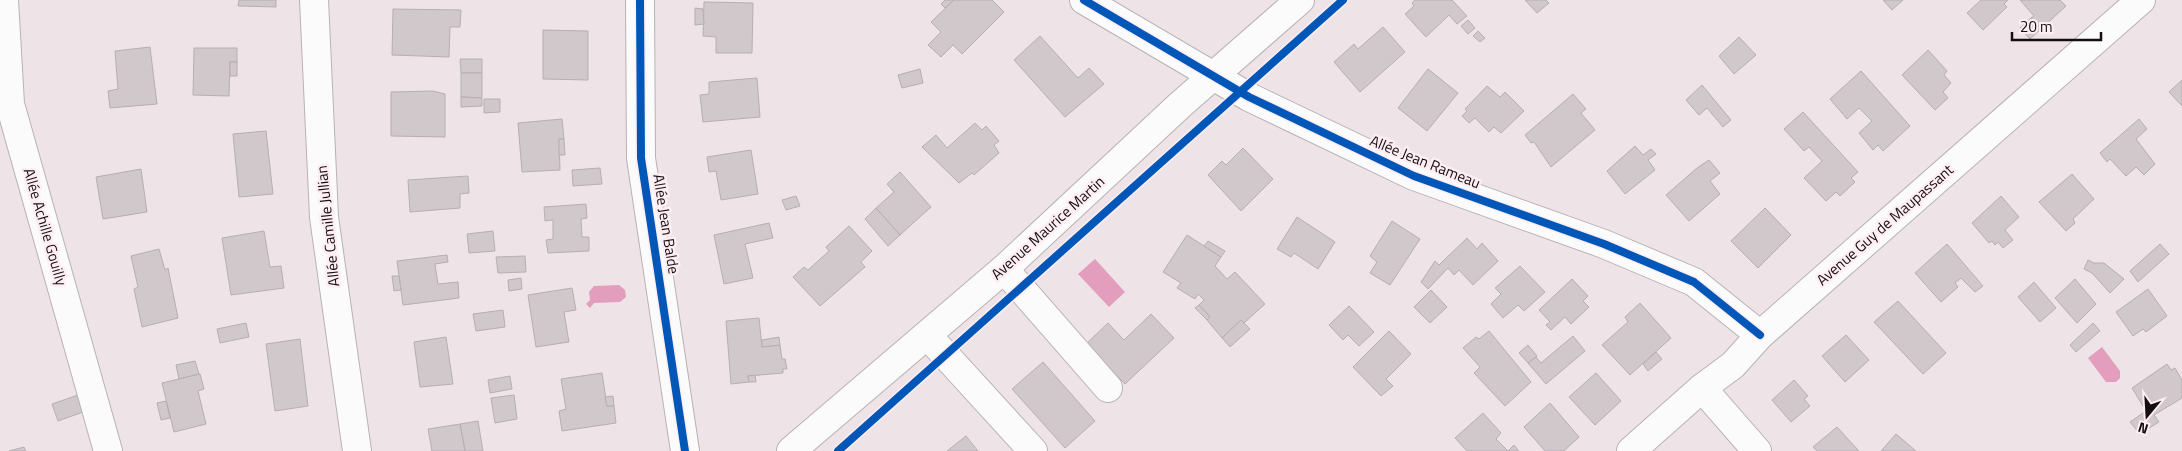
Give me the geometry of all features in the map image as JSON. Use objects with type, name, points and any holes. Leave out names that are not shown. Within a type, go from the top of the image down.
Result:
[{"type":"street","name":"Allée Achille Gouilly","points":[[4,0],[10,104],[108,451]]},
{"type":"street","name":"Allée Camille Jullian","points":[[314,0],[324,217],[357,451]]},
{"type":"street","name":"Allée Jean Balde","points":[[640,0],[641,158],[685,451]]},
{"type":"street","name":"Allée Jean Rameau","points":[[1084,0],[1250,97],[1414,176],[1604,244],[1694,282],[1760,335]]},
{"type":"street","name":"Avenue Maurice Martin","points":[[791,451],[1004,269],[1300,0]]},
{"type":"street","name":"Avenue Guy de Maupassant","points":[[1631,451],[1702,388],[1733,365],[1760,335],[2141,0]]},
{"type":"street","points":[[1004,269],[1108,388]]},
{"type":"street","points":[[926,335],[1033,451]]},
{"type":"street","points":[[1702,388],[1758,451]]},
{"type":"shaded area","points":[[1095,259],[1125,292],[1109,307],[1078,274]]},
{"type":"shaded area","points":[[619,285],[625,290],[626,297],[620,302],[594,303],[590,308],[586,304],[590,300],[589,292],[594,286]]},
{"type":"shaded area","points":[[2102,347],[2120,371],[2120,378],[2116,382],[2106,382],[2088,358]]},
{"type":"building","points":[[239,0],[276,0],[276,7],[238,6]]},
{"type":"building","points":[[945,0],[954,0],[945,8],[941,4]]},
{"type":"building","points":[[954,0],[992,0],[1004,12],[962,54],[953,45],[941,57],[928,45],[941,32],[931,22]]},
{"type":"building","points":[[1415,0],[1452,0],[1467,16],[1457,24],[1449,15],[1426,37],[1405,14],[1414,6],[1412,3]]},
{"type":"building","points":[[1525,0],[1546,0],[1549,3],[1537,13]]},
{"type":"building","points":[[1883,0],[1903,0],[1892,10]]},
{"type":"building","points":[[1981,0],[2008,0],[2004,4],[2007,7],[1983,30],[1967,13]]},
{"type":"building","points":[[2020,0],[2060,0],[2066,6],[2041,29],[2031,18],[2034,16]]},
{"type":"building","points":[[704,2],[753,3],[752,53],[716,53],[716,37],[703,36]]},
{"type":"building","points":[[695,8],[703,9],[704,24],[695,25]]},
{"type":"building","points":[[393,9],[461,10],[460,27],[450,27],[449,57],[392,55]]},
{"type":"building","points":[[2031,18],[2041,29],[2030,39],[2020,28]]},
{"type":"building","points":[[1468,20],[1475,28],[1468,34],[1461,26]]},
{"type":"building","points":[[1383,27],[1405,52],[1360,92],[1334,62],[1354,44],[1358,49]]},
{"type":"building","points":[[543,30],[588,31],[588,80],[543,79]]},
{"type":"building","points":[[1478,31],[1485,38],[1480,42],[1473,36]]},
{"type":"building","points":[[1040,36],[1078,78],[1089,68],[1104,84],[1065,117],[1014,60]]},
{"type":"building","points":[[1739,37],[1756,55],[1734,74],[1719,56]]},
{"type":"building","points":[[150,47],[157,104],[110,108],[108,91],[118,89],[115,51]]},
{"type":"building","points":[[194,48],[237,48],[237,62],[230,62],[229,96],[193,95]]},
{"type":"building","points":[[1928,50],[1947,71],[1944,75],[1951,83],[1943,92],[1948,98],[1935,110],[1902,75]]},
{"type":"building","points":[[460,59],[482,59],[482,73],[461,73]]},
{"type":"building","points":[[230,62],[237,62],[237,76],[230,76]]},
{"type":"building","points":[[920,69],[923,83],[902,88],[898,75]]},
{"type":"building","points":[[1428,69],[1458,93],[1427,131],[1398,108]]},
{"type":"building","points":[[1861,71],[1910,126],[1883,151],[1878,145],[1873,150],[1859,133],[1872,121],[1859,108],[1847,119],[1830,99]]},
{"type":"building","points":[[461,73],[482,73],[482,98],[461,97]]},
{"type":"building","points":[[757,78],[760,117],[703,122],[700,95],[709,94],[709,82]]},
{"type":"building","points":[[2182,80],[2182,106],[2169,92]]},
{"type":"building","points":[[1702,85],[1731,120],[1723,127],[1707,108],[1699,115],[1686,100]]},
{"type":"building","points":[[1487,86],[1500,97],[1505,92],[1524,111],[1501,133],[1494,127],[1489,132],[1475,118],[1469,123],[1462,116],[1467,111],[1465,109]]},
{"type":"building","points":[[433,91],[445,94],[445,137],[391,136],[391,92]]},
{"type":"building","points":[[1573,94],[1586,109],[1581,113],[1595,130],[1551,167],[1534,142],[1531,143],[1525,135]]},
{"type":"building","points":[[461,97],[482,98],[482,106],[461,107]]},
{"type":"building","points":[[484,99],[500,99],[500,112],[484,113]]},
{"type":"building","points":[[1803,112],[1858,172],[1851,178],[1855,182],[1840,196],[1836,192],[1826,201],[1804,178],[1822,161],[1809,147],[1804,151],[1784,129]]},
{"type":"building","points":[[562,119],[564,139],[559,139],[560,170],[522,172],[518,123]]},
{"type":"building","points":[[2139,119],[2147,129],[2136,139],[2155,164],[2144,175],[2136,167],[2126,176],[2110,159],[2107,162],[2100,153]]},
{"type":"building","points":[[975,123],[982,130],[986,126],[999,141],[994,145],[999,153],[974,175],[972,173],[959,183],[922,147],[936,135],[947,148]]},
{"type":"building","points":[[266,131],[273,194],[239,197],[233,134]]},
{"type":"building","points":[[559,139],[564,139],[565,155],[559,155]]},
{"type":"building","points":[[1635,146],[1643,155],[1651,149],[1656,154],[1648,160],[1655,170],[1625,194],[1607,171]]},
{"type":"building","points":[[1243,148],[1273,179],[1241,211],[1208,175],[1222,161],[1226,165]]},
{"type":"building","points":[[751,150],[758,194],[721,200],[716,171],[709,172],[707,157]]},
{"type":"building","points":[[1709,160],[1720,173],[1710,181],[1720,194],[1689,221],[1666,195]]},
{"type":"building","points":[[600,168],[602,184],[573,186],[572,170]]},
{"type":"building","points":[[141,169],[147,212],[103,219],[96,177]]},
{"type":"building","points":[[900,172],[931,207],[900,235],[876,208],[894,192],[887,184]]},
{"type":"building","points":[[2072,174],[2094,199],[2073,219],[2075,223],[2066,231],[2039,202]]},
{"type":"building","points":[[468,176],[469,193],[460,194],[460,208],[410,212],[408,180]]},
{"type":"building","points":[[796,196],[800,206],[786,210],[782,200]]},
{"type":"building","points":[[2001,196],[2019,217],[2005,230],[2013,240],[2003,248],[1998,242],[1995,245],[1992,241],[1989,243],[1972,223]]},
{"type":"building","points":[[586,204],[587,218],[581,219],[582,237],[589,237],[589,251],[548,253],[546,240],[553,239],[553,220],[545,221],[544,207]]},
{"type":"building","points":[[876,208],[900,235],[888,246],[865,219]]},
{"type":"building","points":[[1765,208],[1791,235],[1758,268],[1731,241]]},
{"type":"building","points":[[1297,217],[1335,242],[1318,269],[1294,253],[1291,257],[1277,249]]},
{"type":"building","points":[[1392,221],[1420,239],[1390,285],[1370,273],[1377,262],[1370,256]]},
{"type":"building","points":[[769,223],[773,238],[745,244],[753,278],[724,284],[714,235]]},
{"type":"building","points":[[849,226],[872,251],[861,262],[865,267],[820,306],[793,277],[804,267],[808,270],[829,251],[826,247]]},
{"type":"building","points":[[264,231],[270,267],[281,266],[284,288],[231,295],[222,238]]},
{"type":"building","points":[[493,231],[495,251],[469,253],[467,234]]},
{"type":"building","points":[[1187,235],[1221,257],[1215,266],[1227,279],[1235,272],[1265,304],[1244,323],[1241,320],[1222,338],[1207,320],[1210,317],[1199,305],[1204,300],[1198,294],[1195,299],[1177,288],[1181,283],[1163,272]]},
{"type":"building","points":[[1467,238],[1477,249],[1482,243],[1498,261],[1473,285],[1459,270],[1454,275],[1448,268],[1428,289],[1421,282],[1435,261],[1439,265]]},
{"type":"building","points":[[1208,241],[1225,251],[1221,257],[1204,246]]},
{"type":"building","points":[[1947,244],[1983,286],[1975,292],[1961,278],[1955,283],[1958,287],[1941,302],[1915,273]]},
{"type":"building","points":[[2160,244],[2169,254],[2138,282],[2130,271]]},
{"type":"building","points":[[159,249],[165,270],[168,268],[178,318],[142,327],[134,289],[138,287],[131,256]]},
{"type":"building","points":[[447,255],[448,262],[435,264],[438,284],[458,282],[459,298],[403,305],[397,261]]},
{"type":"building","points":[[525,256],[526,272],[498,273],[496,257]]},
{"type":"building","points":[[2088,260],[2094,263],[2104,263],[2124,279],[2110,293],[2092,273],[2084,269]]},
{"type":"building","points":[[1520,266],[1545,292],[1524,311],[1518,305],[1503,318],[1491,304],[1501,294],[1495,288]]},
{"type":"building","points":[[392,276],[399,276],[401,290],[394,291]]},
{"type":"building","points":[[521,278],[522,289],[509,291],[508,280]]},
{"type":"building","points":[[1572,279],[1588,296],[1583,301],[1589,307],[1571,324],[1565,317],[1551,330],[1546,325],[1550,322],[1539,310]]},
{"type":"building","points":[[2075,279],[2096,304],[2077,323],[2055,298]]},
{"type":"building","points":[[2034,282],[2056,308],[2040,322],[2018,297]]},
{"type":"building","points":[[572,288],[576,310],[564,312],[569,342],[536,347],[528,295]]},
{"type":"building","points":[[2148,289],[2167,316],[2146,332],[2143,329],[2133,336],[2116,312]]},
{"type":"building","points":[[1431,290],[1447,307],[1430,323],[1414,307]]},
{"type":"building","points":[[1898,301],[1946,353],[1923,374],[1874,322]]},
{"type":"building","points":[[1640,303],[1671,338],[1630,375],[1602,345],[1628,322],[1625,317]]},
{"type":"building","points":[[1199,305],[1210,317],[1207,320],[1195,308]]},
{"type":"building","points":[[1349,306],[1374,332],[1359,346],[1348,335],[1343,340],[1329,325]]},
{"type":"building","points":[[503,310],[505,327],[476,331],[473,314]]},
{"type":"building","points":[[1151,314],[1174,338],[1125,384],[1086,344],[1108,323],[1124,340]]},
{"type":"building","points":[[759,318],[762,347],[780,345],[782,359],[785,359],[787,369],[783,369],[783,373],[748,376],[749,382],[731,384],[726,321]]},
{"type":"building","points":[[1241,320],[1250,329],[1230,347],[1222,338]]},
{"type":"building","points":[[246,323],[249,337],[220,343],[217,329]]},
{"type":"building","points":[[2093,323],[2100,331],[2076,352],[2070,345]]},
{"type":"building","points":[[1389,331],[1411,354],[1386,379],[1393,386],[1381,396],[1353,367]]},
{"type":"building","points":[[1489,331],[1531,382],[1505,406],[1474,373],[1480,367],[1463,348],[1476,337],[1479,339]]},
{"type":"building","points":[[1846,335],[1869,360],[1845,382],[1822,356]]},
{"type":"building","points":[[1573,336],[1585,351],[1546,384],[1528,363],[1536,357],[1541,363]]},
{"type":"building","points":[[446,337],[453,384],[420,387],[414,342]]},
{"type":"building","points":[[779,337],[780,345],[762,347],[762,340]]},
{"type":"building","points":[[300,339],[308,406],[275,411],[266,344]]},
{"type":"building","points":[[1528,345],[1537,356],[1528,363],[1519,353]]},
{"type":"building","points":[[1656,352],[1662,359],[1648,371],[1643,364]]},
{"type":"building","points":[[195,361],[199,374],[179,379],[176,365]]},
{"type":"building","points":[[1043,362],[1095,421],[1065,448],[1012,389]]},
{"type":"building","points":[[2167,364],[2171,370],[2175,368],[2182,380],[2182,398],[2154,415],[2159,422],[2140,434],[2130,422],[2146,411],[2132,388]]},
{"type":"building","points":[[602,373],[607,406],[614,406],[616,423],[562,431],[559,411],[566,409],[561,379]]},
{"type":"building","points":[[1596,373],[1621,401],[1595,425],[1569,397]]},
{"type":"building","points":[[200,374],[204,389],[198,391],[206,424],[174,432],[162,383]]},
{"type":"building","points":[[755,375],[756,382],[749,382],[748,376]]},
{"type":"building","points":[[510,376],[512,389],[490,393],[488,380]]},
{"type":"building","points":[[1794,380],[1808,396],[1804,399],[1810,406],[1791,422],[1772,400]]},
{"type":"building","points":[[78,395],[83,412],[58,421],[52,404]]},
{"type":"building","points":[[514,395],[517,419],[495,423],[491,398]]},
{"type":"building","points":[[613,396],[614,406],[607,406],[605,397]]},
{"type":"building","points":[[166,401],[170,418],[161,420],[157,403]]},
{"type":"building","points":[[1550,403],[1579,437],[1564,451],[1545,451],[1524,427]]},
{"type":"building","points":[[1483,413],[1501,433],[1496,439],[1508,451],[1467,451],[1455,438]]},
{"type":"building","points":[[478,421],[483,451],[465,451],[460,424]]},
{"type":"building","points":[[460,424],[465,451],[432,451],[428,429]]},
{"type":"building","points":[[1837,427],[1859,451],[1817,451],[1813,447]]},
{"type":"building","points":[[1896,434],[1916,451],[1881,451]]},
{"type":"building","points":[[966,436],[978,451],[947,451]]},
{"type":"building","points":[[1514,445],[1519,451],[1508,451]]},
{"type":"building","points":[[24,447],[26,451],[9,451]]},
{"type":"cycle path","points":[[640,0],[641,158],[685,451]]},
{"type":"cycle path","points":[[1084,0],[1249,97],[1414,176],[1604,244],[1694,282],[1760,335]]},
{"type":"cycle path","points":[[838,451],[1343,0]]}]
